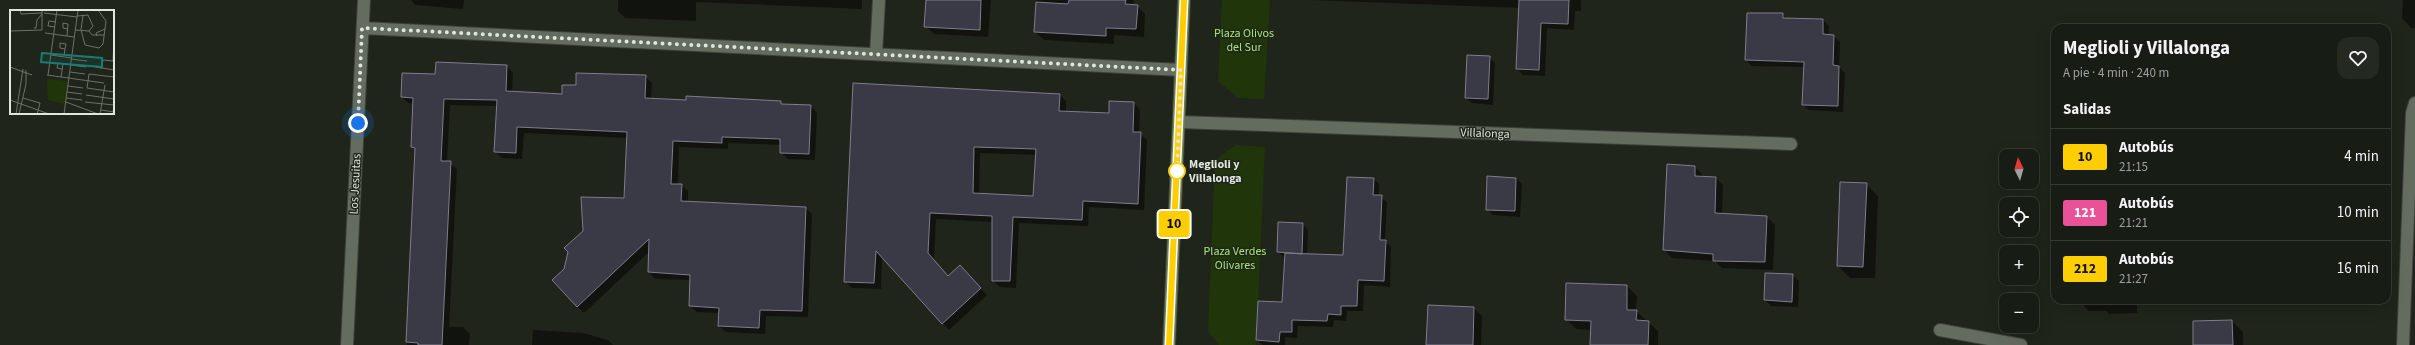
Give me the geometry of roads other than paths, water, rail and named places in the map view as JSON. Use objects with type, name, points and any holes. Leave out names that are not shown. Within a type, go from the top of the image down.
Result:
[{"type":"main road","points":[[1169,345],[1184,0]]},
{"type":"street","name":"Los Jesuitas","points":[[347,345],[364,0]]},
{"type":"street","points":[[876,54],[879,0]]},
{"type":"street","points":[[362,28],[1181,70]]},
{"type":"street","points":[[2403,345],[2412,112],[2415,103]]},
{"type":"street","name":"Villalonga","points":[[1179,122],[1791,144]]},
{"type":"street","points":[[2406,256],[2415,280]]},
{"type":"street","points":[[1940,330],[2021,345]]},
{"type":"place","name":"Meglioli y Villalonga","points":[[1177,171]]},
{"type":"park label","name":"Plaza Olivos del Sur","points":[[1244,40]]},
{"type":"park label","name":"Plaza Verdes Olivares","points":[[1235,258]]}]
